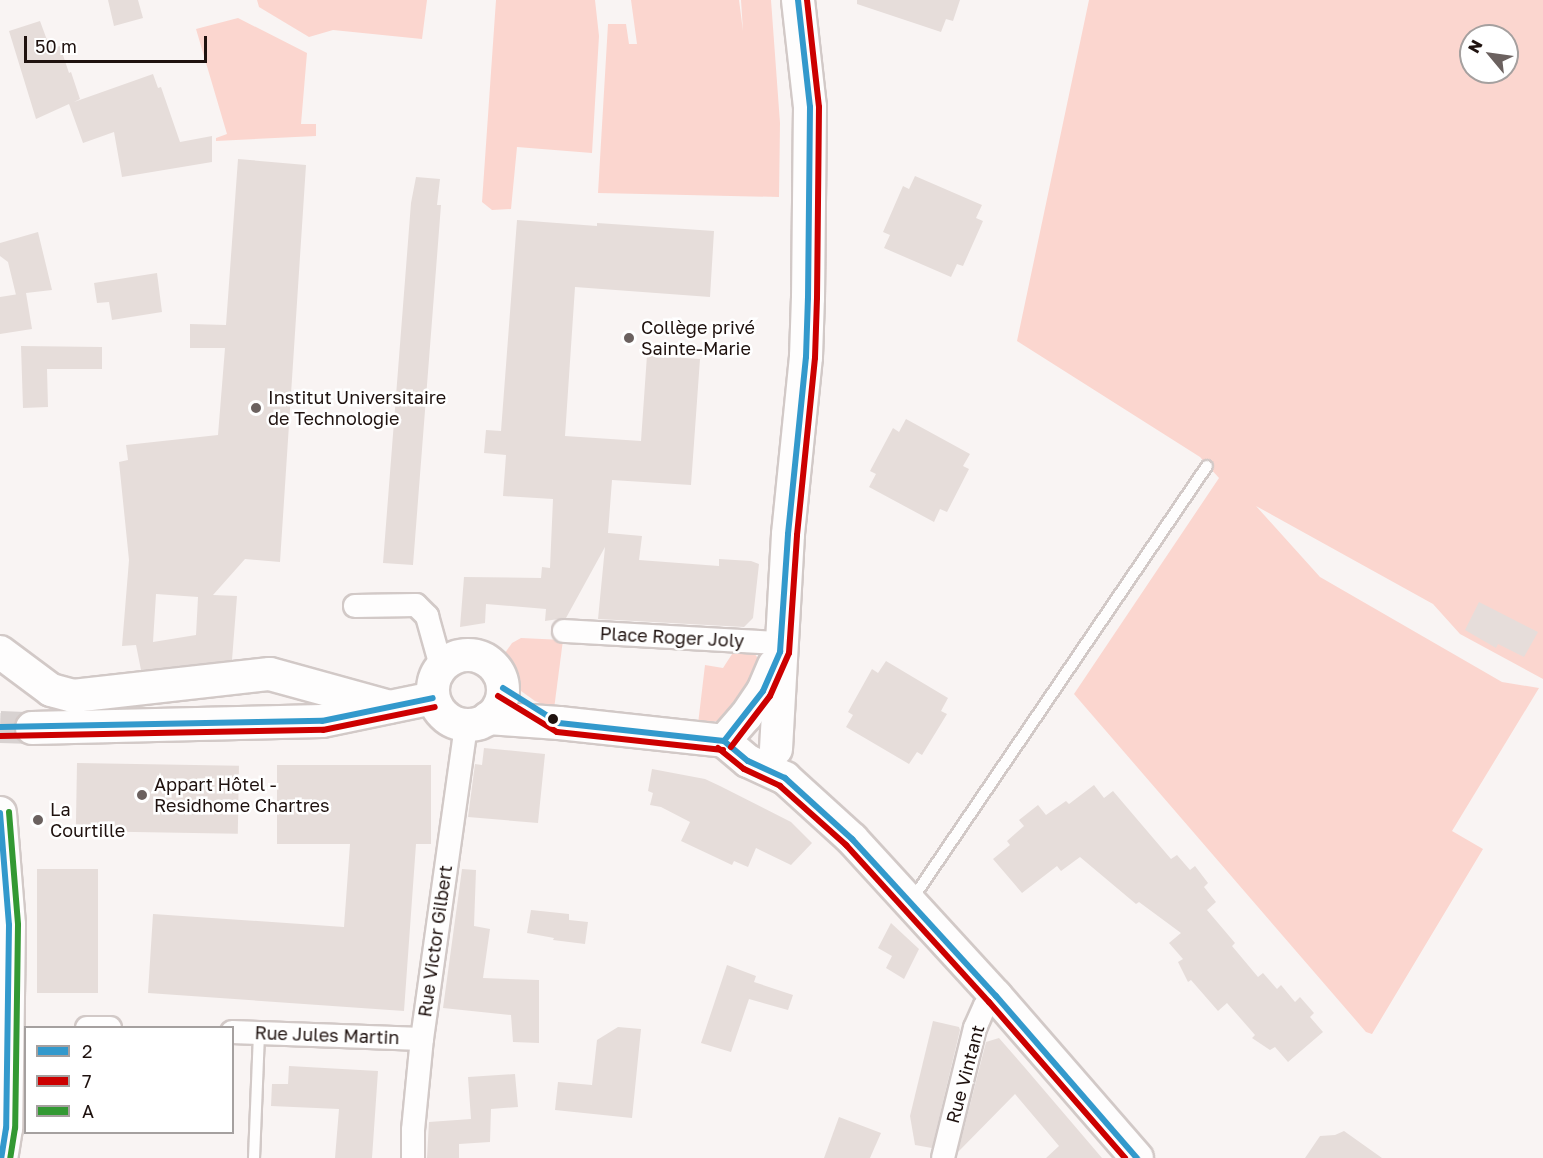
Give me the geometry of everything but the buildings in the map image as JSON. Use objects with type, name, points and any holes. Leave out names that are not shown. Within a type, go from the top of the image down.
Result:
[{"type":"main road","points":[[780,764],[780,647],[788,534],[806,357],[808,298],[810,107],[798,0]]},
{"type":"main road","points":[[731,733],[763,692],[780,647]]},
{"type":"main road","points":[[0,652],[51,690],[74,696],[270,674],[390,707]]},
{"type":"main road","points":[[477,722],[499,705],[503,688],[502,680],[494,666],[479,656],[458,656],[441,666],[434,681],[433,698],[442,714],[457,723],[559,723],[731,733]]},
{"type":"main road","points":[[503,688],[559,723]]},
{"type":"main road","points":[[33,728],[322,721],[433,698]]},
{"type":"main road","points":[[731,733],[748,761],[780,764],[852,839],[996,996],[1137,1158]]},
{"type":"main road","points":[[0,813],[17,1030],[1,1158]]},
{"type":"street","points":[[355,606],[416,605],[427,616],[441,666]]},
{"type":"street","name":"Place Roger Joly","points":[[564,631],[780,647]]},
{"type":"street","name":"Rue Victor Gilbert","points":[[413,1158],[413,1130],[422,1039],[477,722]]},
{"type":"street","name":"Rue Vintant","points":[[943,1158],[975,1028],[985,1006],[996,996]]},
{"type":"street","name":"Rue Jules Martin","points":[[234,1032],[422,1039]]},
{"type":"lane","points":[[911,901],[1207,466]]},
{"type":"lane","points":[[254,1158],[260,1033]]},
{"type":"shaded area","points":[[257,0],[427,0],[422,39],[333,30],[309,37],[259,7]]},
{"type":"shaded area","points":[[496,0],[595,0],[599,36],[592,153],[517,147],[511,209],[492,210],[482,202]]},
{"type":"shaded area","points":[[631,0],[739,0],[743,31],[741,0],[771,0],[780,123],[779,197],[598,193],[608,24],[626,24],[629,44],[637,44]]},
{"type":"shaded area","points":[[1089,0],[1543,0],[1543,679],[1460,634],[1433,604],[1256,506],[1320,577],[1502,682],[1539,688],[1452,831],[1483,849],[1372,1034],[1366,1032],[1074,694],[1219,478],[1200,457],[1017,341]]},
{"type":"shaded area","points":[[238,18],[307,53],[301,124],[316,124],[316,136],[216,141],[216,138],[227,134],[196,29]]},
{"type":"shaded area","points":[[521,638],[563,640],[554,709],[535,701],[521,691],[505,670],[503,662],[505,653],[512,643]]},
{"type":"shaded area","points":[[734,651],[753,652],[762,663],[734,712],[717,721],[698,724],[705,665],[723,668]]},
{"type":"tunnel","points":[[0,727],[32,728]]},
{"type":"transit line","name":"2","points":[[724,741],[763,691],[780,652],[788,534],[806,357],[808,298],[810,107],[798,0]]},
{"type":"transit line","name":"7","points":[[731,747],[770,696],[789,653],[797,535],[815,358],[817,298],[819,107],[807,0]]},
{"type":"transit line","name":"2","points":[[503,688],[559,723],[724,741]]},
{"type":"transit line","name":"7","points":[[498,696],[557,732],[723,750]]},
{"type":"transit line","name":"2","points":[[0,727],[322,721],[433,698]]},
{"type":"transit line","name":"7","points":[[0,736],[323,730],[435,707]]},
{"type":"transit line","name":"2","points":[[724,741],[748,761],[785,778],[852,839],[996,996],[1137,1158]]},
{"type":"transit line","name":"7","points":[[718,748],[744,769],[780,786],[846,845],[989,1002],[1125,1158]]},
{"type":"transit line","name":"A","points":[[9,812],[18,925],[15,1128],[10,1158]]},
{"type":"transit line","name":"2","points":[[0,813],[9,925],[6,1128],[1,1158]]},
{"type":"place","name":"Collège privé Sainte-Marie","points":[[629,338]]},
{"type":"place","name":"Institut Universitaire de Technologie","points":[[256,408]]},
{"type":"place","name":"Appart Hôtel - Residhome Chartres","points":[[142,795]]},
{"type":"place","name":"La Courtille","points":[[38,820]]}]
